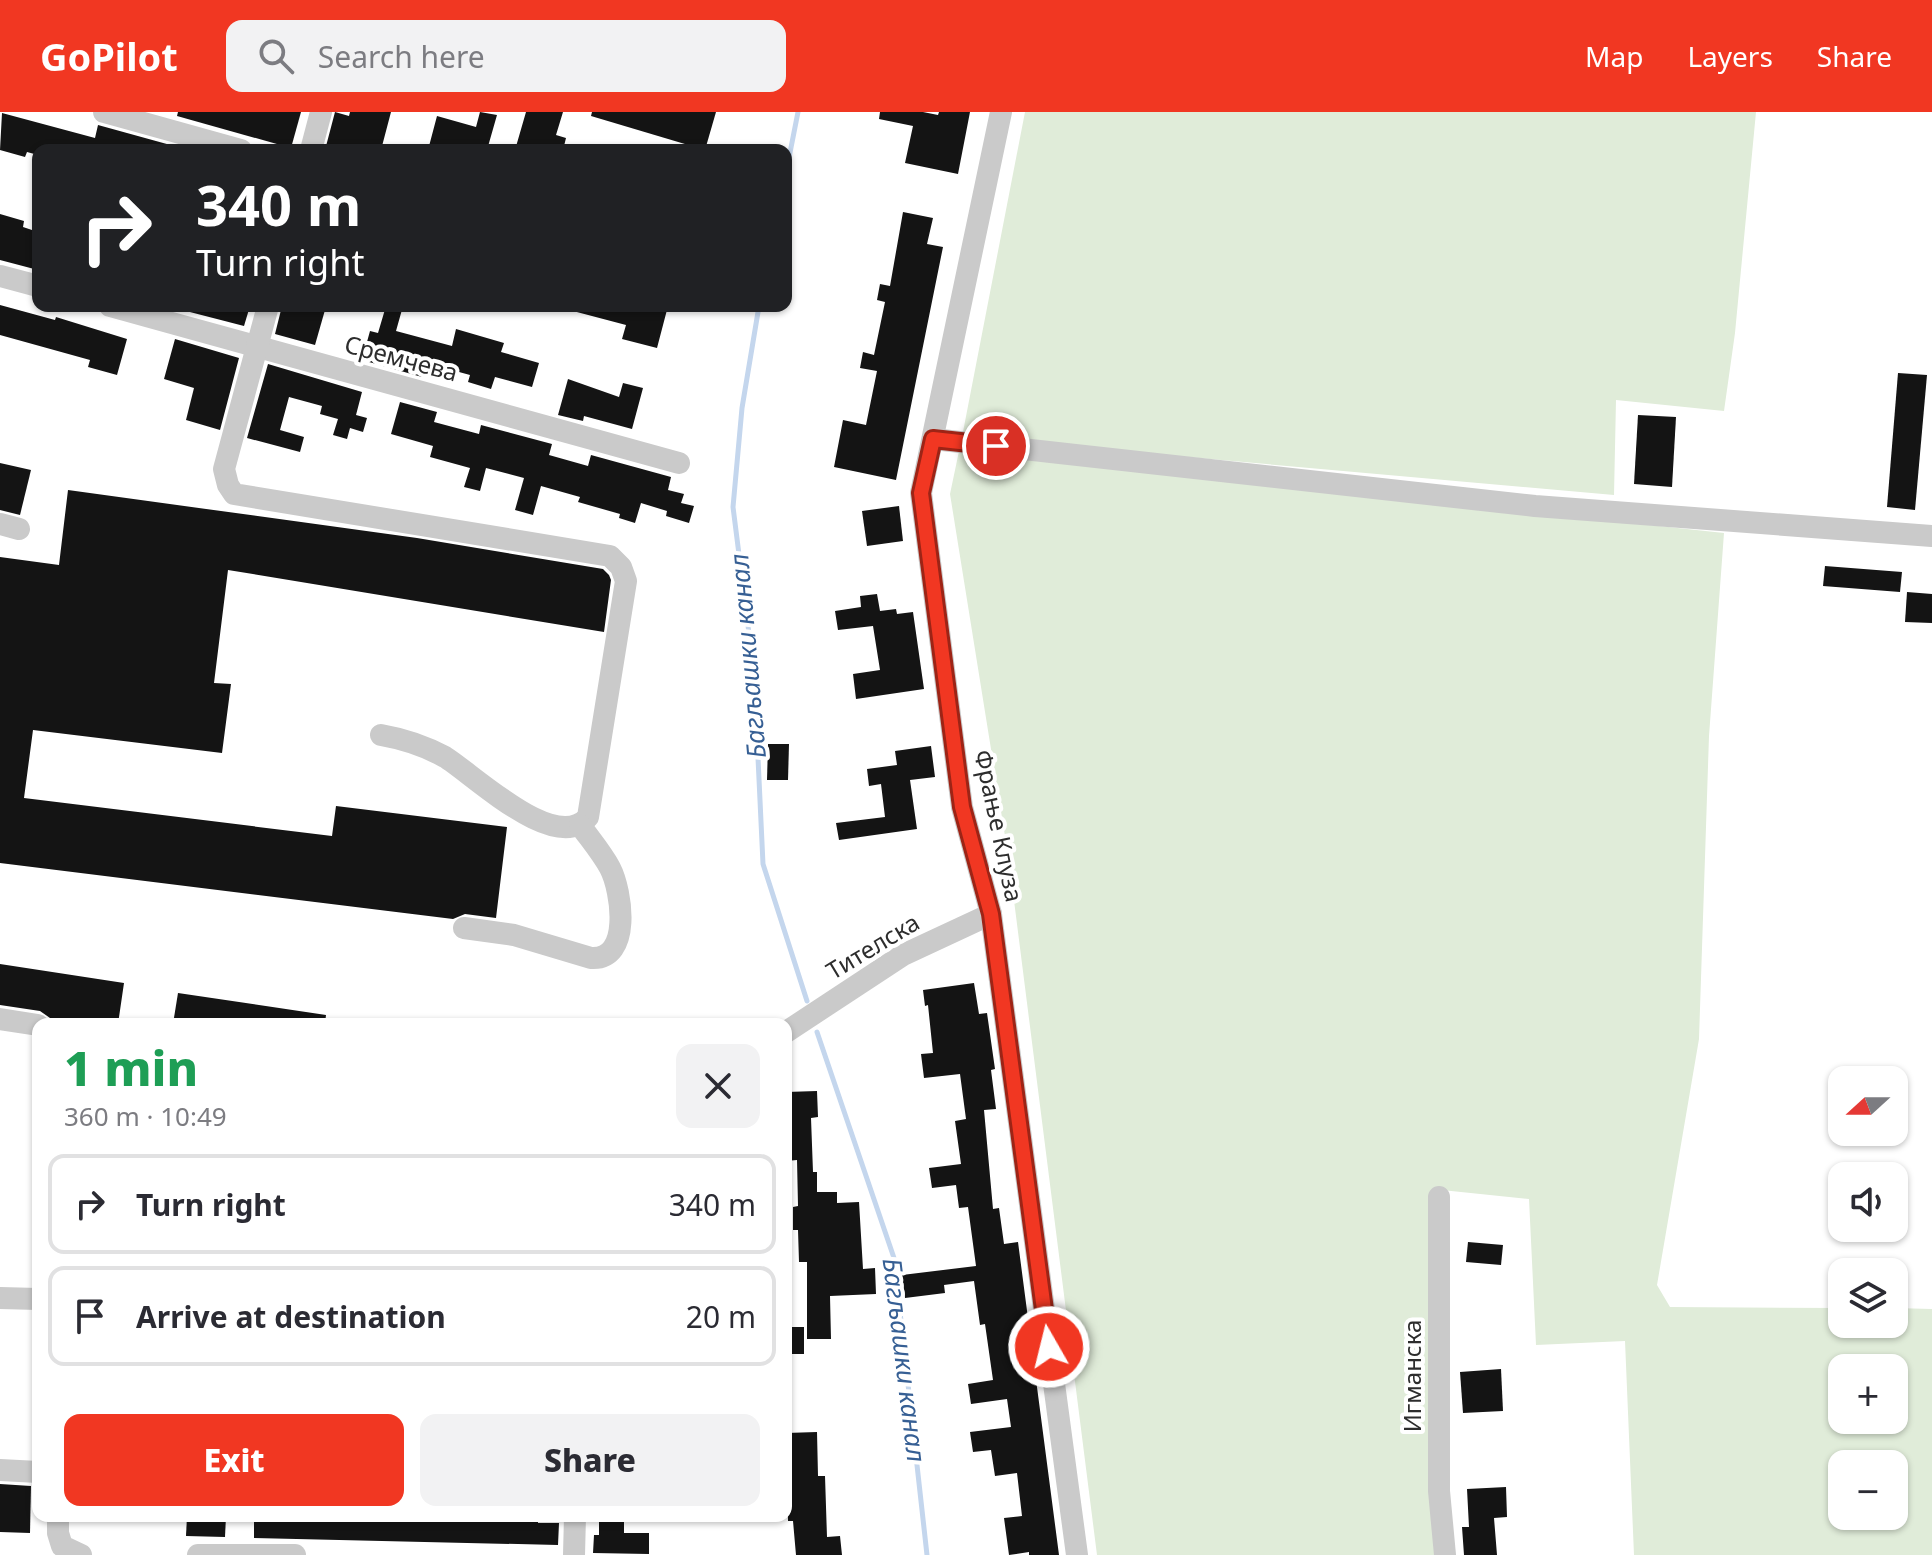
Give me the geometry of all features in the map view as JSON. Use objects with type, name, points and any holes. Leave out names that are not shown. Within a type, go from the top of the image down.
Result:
[{"type":"street","points":[[104,112],[219,144]]},
{"type":"street","points":[[313,144],[321,112]]},
{"type":"street","name":"Фрање Клуза","points":[[1001,112],[921,493],[962,807],[991,914],[1077,1555]]},
{"type":"street","points":[[0,276],[32,284]]},
{"type":"street","name":"Сремчева","points":[[132,312],[679,463]]},
{"type":"street","points":[[266,312],[224,469],[234,494],[610,556],[626,581],[588,817],[580,825],[568,828],[538,820],[488,790],[432,750],[381,735]]},
{"type":"street","points":[[933,439],[1535,506],[1932,536]]},
{"type":"street","points":[[464,928],[514,935],[591,958],[601,958],[610,953],[616,944],[619,929],[618,889],[609,867],[580,825]]},
{"type":"street","name":"Тителска","points":[[792,1028],[903,955],[991,914]]},
{"type":"street","points":[[0,1019],[32,1024]]},
{"type":"street","name":"Игманска","points":[[1439,1197],[1439,1491],[1445,1555]]},
{"type":"street","points":[[0,1298],[32,1299]]},
{"type":"street","points":[[0,1470],[32,1472]]},
{"type":"street","points":[[58,1522],[62,1546],[81,1555]]},
{"type":"street","points":[[574,1555],[575,1522]]},
{"type":"street","points":[[201,1554],[295,1555]]},
{"type":"green space","points":[[1025,112],[1756,112],[1735,333],[1724,411],[1616,400],[1614,495],[962,437]]},
{"type":"green space","points":[[959,451],[1724,533],[1709,736],[1699,1039],[1657,1285],[1670,1307],[1828,1308],[1828,1338],[1908,1338],[1908,1308],[1932,1309],[1932,1555],[1634,1555],[1625,1341],[1536,1345],[1529,1199],[1432,1189],[1429,1317],[1436,1555],[1097,1555],[1009,861],[950,494]]},
{"type":"building","points":[[178,112],[301,112],[292,144],[277,144],[177,116]]},
{"type":"building","points":[[335,112],[349,116],[350,112],[391,112],[383,144],[327,144]]},
{"type":"building","points":[[480,112],[497,115],[489,144],[430,144],[437,116],[476,127]]},
{"type":"building","points":[[526,112],[563,112],[556,135],[566,138],[564,144],[517,144]]},
{"type":"building","points":[[592,112],[716,112],[707,144],[685,144],[591,116]]},
{"type":"building","points":[[880,112],[938,115],[939,112],[970,112],[958,174],[905,163],[913,126],[879,119]]},
{"type":"building","points":[[2,113],[95,138],[98,125],[167,144],[32,144],[32,153],[27,152],[25,157],[0,150]]},
{"type":"building","points":[[903,212],[933,218],[927,244],[943,247],[896,480],[834,467],[843,420],[866,425],[877,371],[860,368],[863,352],[874,355],[885,302],[877,300],[880,284],[890,286]]},
{"type":"building","points":[[0,214],[24,221],[23,227],[32,230],[32,268],[0,260]]},
{"type":"building","points":[[0,305],[55,320],[56,317],[127,339],[117,375],[88,367],[90,360],[0,335]]},
{"type":"building","points":[[190,312],[248,312],[244,326]]},
{"type":"building","points":[[280,312],[324,312],[315,345],[275,334]]},
{"type":"building","points":[[384,312],[401,312],[396,331],[452,346],[456,329],[504,343],[501,352],[539,363],[532,387],[495,377],[491,389],[468,382],[470,375],[426,363],[422,377],[362,360],[370,331],[378,333]]},
{"type":"building","points":[[577,312],[666,312],[657,348],[622,339],[626,325]]},
{"type":"building","points":[[175,339],[239,358],[220,430],[186,420],[194,388],[164,379]]},
{"type":"building","points":[[268,364],[362,392],[356,415],[367,418],[363,432],[350,428],[347,439],[333,435],[338,419],[320,414],[322,406],[289,397],[280,430],[304,437],[300,452],[247,438]]},
{"type":"building","points":[[1898,373],[1927,375],[1915,510],[1887,507]]},
{"type":"building","points":[[568,379],[619,397],[623,383],[643,388],[632,429],[584,416],[583,421],[558,415]]},
{"type":"building","points":[[400,402],[437,412],[434,422],[479,434],[481,425],[552,444],[549,455],[588,466],[591,455],[671,477],[668,490],[684,494],[681,503],[694,506],[689,523],[666,516],[667,511],[641,503],[635,523],[619,518],[620,514],[578,502],[580,497],[541,486],[533,515],[515,510],[524,478],[486,468],[480,491],[464,487],[470,468],[430,457],[433,446],[391,434]]},
{"type":"building","points":[[1638,415],[1676,417],[1672,487],[1634,484]]},
{"type":"building","points":[[0,463],[31,470],[20,515],[0,510]]},
{"type":"building","points":[[68,490],[417,538],[603,569],[609,575],[611,580],[604,632],[228,570],[214,683],[231,684],[222,753],[33,730],[24,798],[332,836],[336,806],[507,827],[496,918],[465,914],[453,919],[0,863],[0,557],[59,565]]},
{"type":"building","points":[[899,506],[903,541],[867,546],[862,511]]},
{"type":"building","points":[[1825,566],[1902,572],[1900,592],[1823,586]]},
{"type":"building","points":[[1907,592],[1932,594],[1932,623],[1905,622]]},
{"type":"building","points":[[877,594],[880,611],[896,609],[897,614],[913,612],[924,689],[856,699],[853,674],[880,670],[873,626],[838,630],[835,611],[861,607],[860,596]]},
{"type":"building","points":[[768,744],[789,744],[788,780],[767,780]]},
{"type":"building","points":[[931,746],[935,777],[910,780],[917,829],[839,840],[836,823],[885,817],[881,784],[869,786],[867,769],[897,765],[895,751]]},
{"type":"building","points":[[0,964],[124,983],[119,1018],[50,1018],[40,1011],[0,1005]]},
{"type":"building","points":[[974,983],[979,1014],[987,1013],[995,1069],[991,1070],[996,1109],[984,1110],[993,1209],[999,1208],[1004,1244],[1018,1242],[1059,1555],[1029,1555],[1029,1552],[1009,1555],[1004,1518],[1022,1516],[1017,1473],[995,1476],[991,1450],[973,1452],[970,1432],[1011,1427],[1007,1399],[971,1404],[968,1384],[993,1380],[985,1324],[980,1325],[974,1281],[944,1285],[945,1293],[905,1298],[902,1275],[976,1266],[968,1207],[959,1208],[956,1185],[932,1188],[929,1168],[961,1164],[955,1121],[966,1119],[960,1074],[924,1078],[921,1054],[933,1053],[928,1005],[925,1006],[923,990]]},
{"type":"building","points":[[178,993],[326,1015],[326,1018],[174,1018]]},
{"type":"building","points":[[817,1091],[818,1117],[811,1118],[817,1192],[837,1192],[837,1203],[859,1202],[863,1269],[875,1268],[876,1294],[830,1296],[831,1339],[807,1339],[807,1262],[799,1262],[798,1230],[793,1230],[793,1207],[798,1206],[797,1160],[792,1160],[792,1092]]},
{"type":"building","points":[[1468,1242],[1503,1245],[1501,1265],[1466,1262]]},
{"type":"building","points":[[792,1327],[804,1327],[804,1354],[792,1354]]},
{"type":"building","points":[[1501,1369],[1503,1411],[1463,1413],[1460,1372]]},
{"type":"building","points":[[817,1432],[818,1476],[825,1476],[827,1537],[840,1536],[842,1555],[796,1555],[792,1521],[792,1433]]},
{"type":"building","points":[[0,1484],[31,1486],[30,1533],[0,1532]]},
{"type":"building","points":[[1506,1487],[1507,1517],[1494,1518],[1497,1555],[1464,1555],[1462,1527],[1469,1527],[1467,1489]]},
{"type":"building","points":[[187,1522],[226,1522],[225,1537],[186,1536]]},
{"type":"building","points":[[254,1522],[559,1523],[558,1545],[254,1538]]},
{"type":"building","points":[[599,1522],[624,1522],[624,1533],[649,1533],[649,1554],[593,1553],[594,1535],[599,1535]]},
{"type":"waterway","name":"Багљашки канал","points":[[792,144],[798,112]]},
{"type":"waterway","name":"Багљашки канал","points":[[758,312],[742,408],[733,507],[754,673],[763,864],[807,1001]]},
{"type":"waterway","name":"Багљашки канал","points":[[817,1032],[894,1258],[927,1555]]},
{"type":"route","points":[[996,446],[933,439],[921,493],[962,807],[991,914],[1049,1347]]}]
